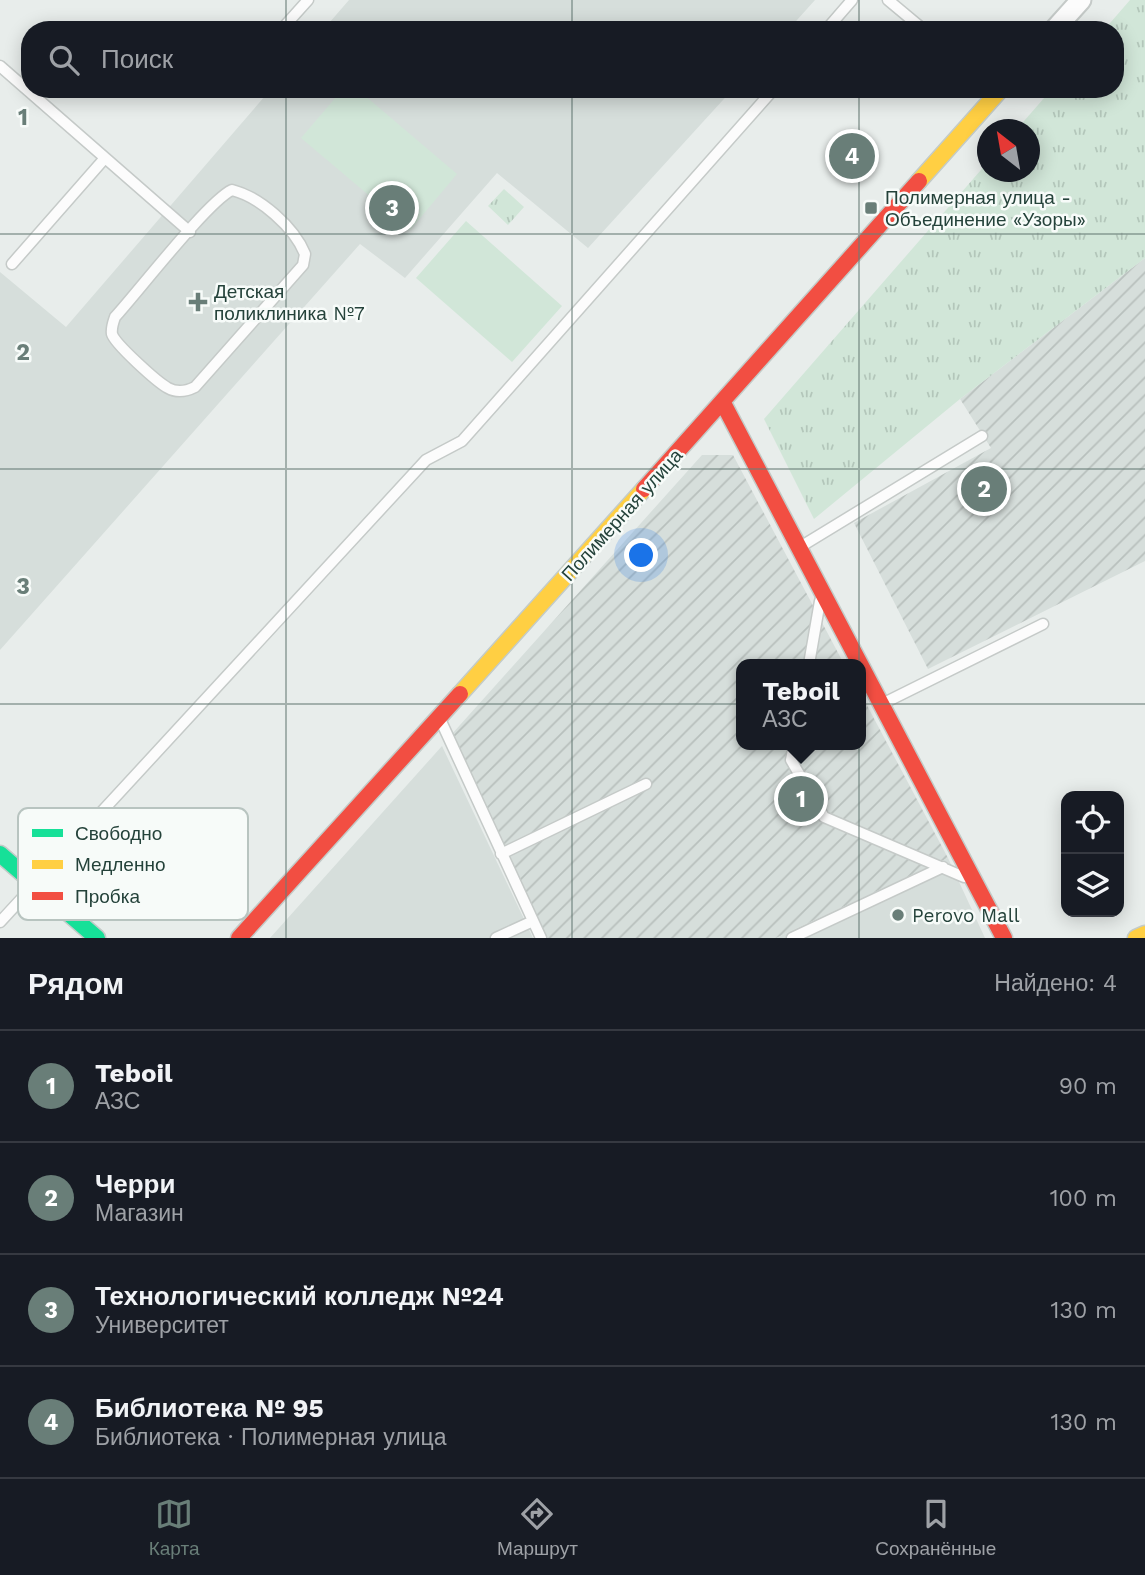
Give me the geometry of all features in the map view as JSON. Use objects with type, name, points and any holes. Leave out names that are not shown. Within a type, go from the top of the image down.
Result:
[{"type":"street","points":[[1062,21],[1081,0]]},
{"type":"street","name":"Полимерная улица","points":[[239,938],[723,403],[991,98]]},
{"type":"street","points":[[723,403],[858,659]]},
{"type":"street","points":[[866,675],[1004,938]]},
{"type":"street","points":[[0,854],[18,869]]},
{"type":"street","points":[[76,920],[97,938]]},
{"type":"street","points":[[1136,938],[1145,934]]},
{"type":"lane","points":[[289,21],[308,0]]},
{"type":"lane","points":[[834,21],[852,0]]},
{"type":"lane","points":[[888,0],[913,21]]},
{"type":"lane","points":[[0,66],[21,81]]},
{"type":"lane","points":[[43,98],[105,158],[190,232]]},
{"type":"lane","points":[[105,808],[426,460],[462,441],[766,98]]},
{"type":"lane","points":[[12,264],[105,158]]},
{"type":"lane","points":[[232,190],[245,194],[267,210],[293,233],[305,254],[303,265],[195,387],[178,391],[168,388],[119,345],[112,336],[112,327],[115,317],[190,232],[223,194],[232,190]]},
{"type":"lane","points":[[799,547],[982,436]]},
{"type":"lane","points":[[809,659],[822,590]]},
{"type":"lane","points":[[881,704],[1043,624]]},
{"type":"lane","points":[[439,717],[541,938]]},
{"type":"lane","points":[[793,750],[791,760],[824,817],[975,881]]},
{"type":"lane","points":[[501,853],[646,784]]},
{"type":"lane","points":[[792,938],[943,867]]},
{"type":"lane","points":[[0,922],[18,902]]},
{"type":"lane","points":[[496,938],[533,921]]},
{"type":"shaded area","points":[[349,0],[815,0],[796,21],[331,21]]},
{"type":"shaded area","points":[[263,98],[725,98],[588,248],[497,173],[405,278],[360,244],[0,650],[0,272],[66,327]]},
{"type":"shaded area","points":[[1145,258],[1145,561],[928,669],[854,523],[991,448],[960,399]]},
{"type":"shaded area","points":[[702,455],[733,455],[841,659],[736,659],[736,750],[866,750],[866,703],[948,858],[776,938],[546,938],[451,735]]},
{"type":"shaded area","points":[[442,746],[533,938],[270,938]]},
{"type":"shaded area","points":[[948,858],[985,938],[776,938]]},
{"type":"green space","points":[[1130,0],[1145,0],[1145,258],[960,399],[814,519],[764,419],[977,174],[977,182],[1040,182],[1040,119],[1026,119],[1044,98],[1124,98],[1124,21],[1112,21]]},
{"type":"green space","points":[[335,98],[368,98],[457,174],[410,230],[301,138]]},
{"type":"green space","points":[[504,189],[524,207],[508,225],[488,206]]},
{"type":"green space","points":[[466,221],[562,306],[512,362],[416,278]]},
{"type":"traffic: fast","points":[[0,854],[18,870]]},
{"type":"traffic: fast","points":[[76,920],[97,938]]},
{"type":"traffic: slow","points":[[919,181],[993,98]]},
{"type":"traffic: slow","points":[[460,694],[644,489]]},
{"type":"traffic: slow","points":[[1136,938],[1145,934]]},
{"type":"traffic: jam","points":[[644,489],[919,181]]},
{"type":"traffic: jam","points":[[723,403],[857,659]]},
{"type":"traffic: jam","points":[[866,675],[1004,938]]},
{"type":"traffic: jam","points":[[239,938],[460,694]]},
{"type":"place","name":"Библиотека № 95","points":[[852,156]]},
{"type":"place","name":"Технологический колледж №24","points":[[392,208]]},
{"type":"place","name":"Полимерная улица - Объединение «Узоры»","points":[[871,208]]},
{"type":"place","name":"Детская поликлиника №7","points":[[198,302]]},
{"type":"place","name":"Черри","points":[[984,489]]},
{"type":"place","name":"Teboil","points":[[801,799]]},
{"type":"place","name":"Perovo Mall","points":[[898,915]]}]
